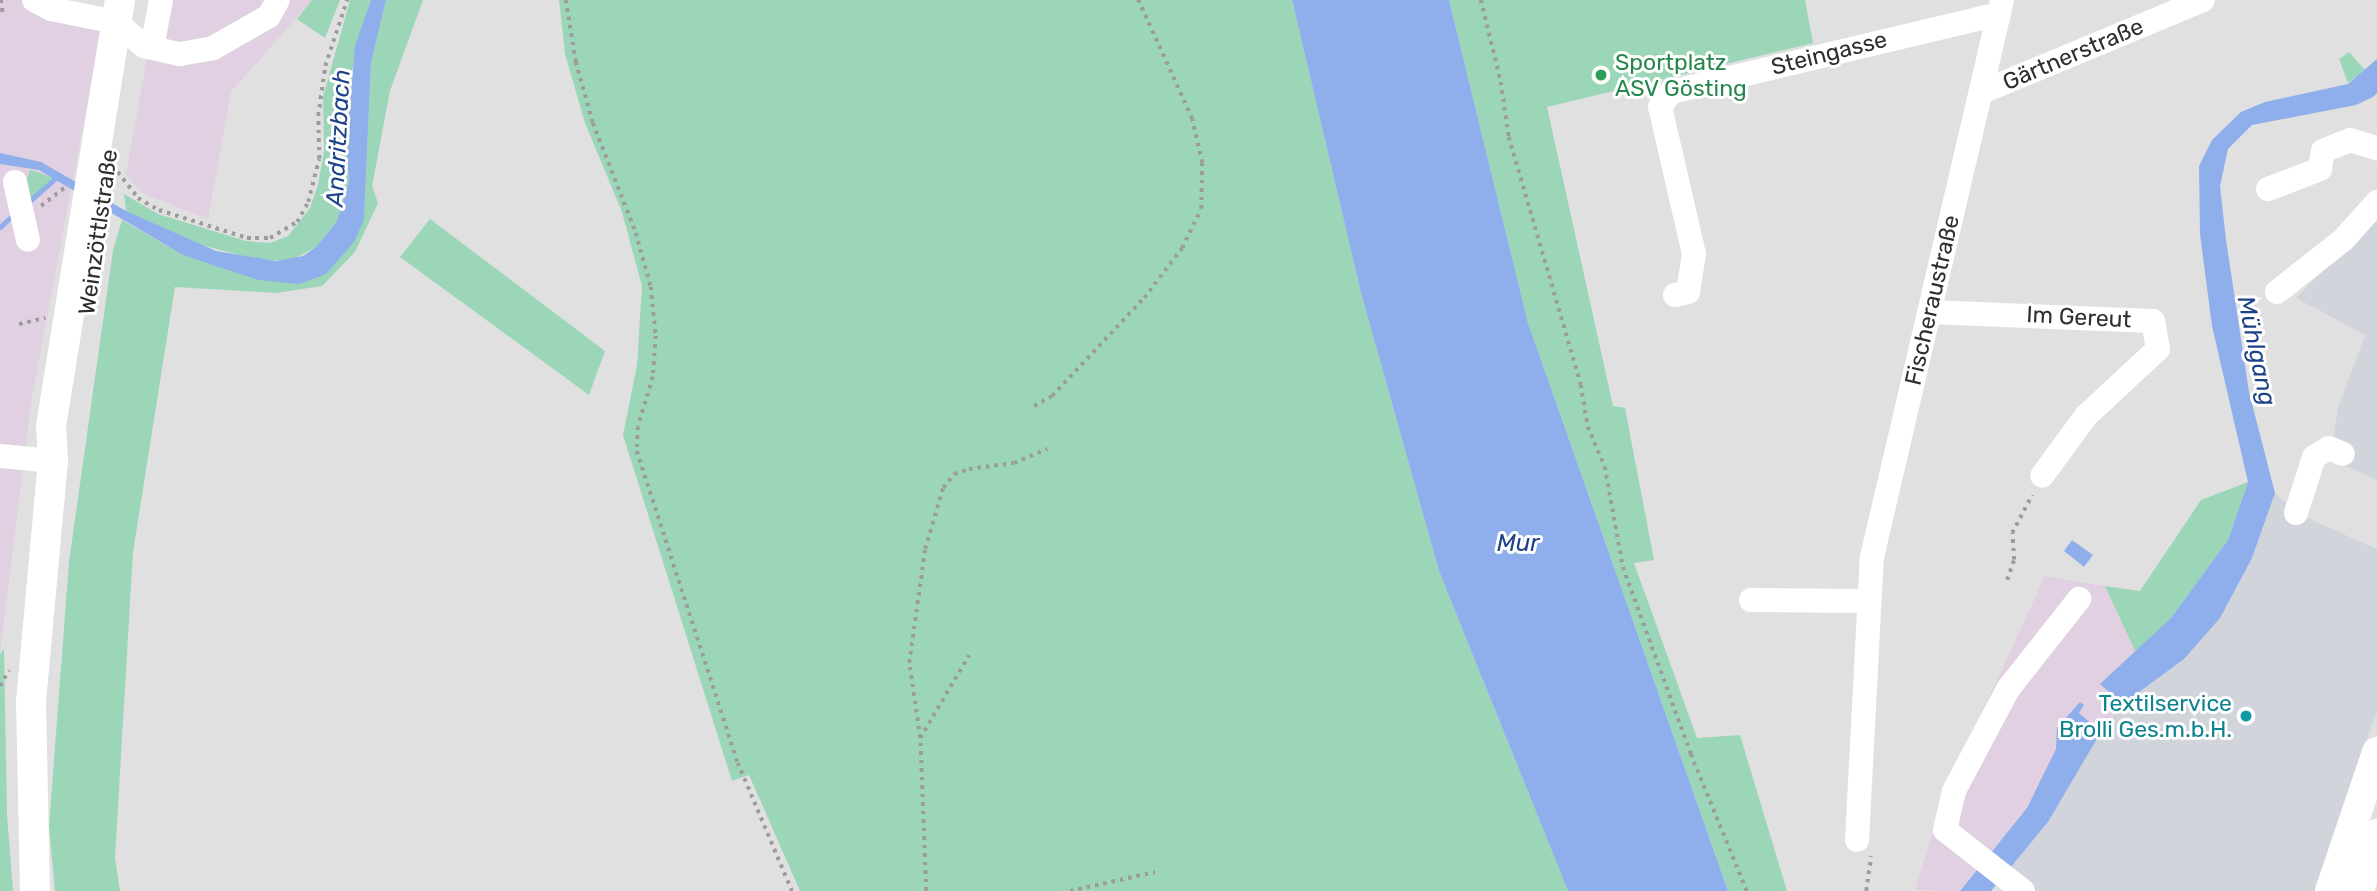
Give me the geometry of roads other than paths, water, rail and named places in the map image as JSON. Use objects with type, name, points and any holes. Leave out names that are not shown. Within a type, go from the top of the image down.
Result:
[{"type":"main road","name":"Weinzöttlstraße","points":[[35,891],[31,702],[53,461],[72,409],[95,181],[124,13]]},
{"type":"main road","points":[[2330,891],[2377,752]]},
{"type":"main road","points":[[2359,891],[2377,834]]},
{"type":"street","points":[[34,0],[51,9],[124,13],[152,48],[180,54],[213,48],[269,16],[278,0]]},
{"type":"street","points":[[152,48],[161,0]]},
{"type":"street","name":"Gärtnerstraße","points":[[1982,92],[2203,0]]},
{"type":"street","name":"Fischeraustraße","points":[[1857,840],[1872,557],[2000,7]]},
{"type":"street","name":"Steingasse","points":[[1675,295],[1688,292],[1694,254],[1660,107],[1671,92],[2000,7]]},
{"type":"street","points":[[2268,189],[2306,170],[2320,169],[2323,151],[2350,140],[2377,148]]},
{"type":"street","points":[[26,198],[28,240]]},
{"type":"street","points":[[2277,292],[2344,239],[2377,202]]},
{"type":"street","name":"Im Gereut","points":[[1929,312],[2153,321],[2158,349],[2086,416],[2042,476]]},
{"type":"street","points":[[2296,513],[2314,457],[2329,448],[2343,454]]},
{"type":"street","points":[[0,456],[53,461]]},
{"type":"street","points":[[2015,884],[1945,830],[1954,791],[2008,689],[2079,599]]},
{"type":"street","points":[[1751,600],[1869,601]]},
{"type":"water","points":[[371,0],[386,0],[371,63],[364,220],[354,242],[326,274],[299,284],[259,280],[212,265],[181,254],[39,170],[0,164],[0,153],[41,162],[126,211],[216,251],[276,261],[303,256],[316,247],[337,221],[349,182],[346,148],[355,46]]},
{"type":"water","name":"Mur","points":[[1292,0],[1449,0],[1528,323],[1728,891],[1568,891],[1439,571],[1361,293]]},
{"type":"water","name":"Mühlgang","points":[[2377,59],[2377,93],[2373,97],[2356,105],[2252,125],[2228,149],[2220,186],[2226,240],[2249,392],[2275,493],[2252,558],[2220,618],[2184,659],[2123,704],[2100,684],[2171,618],[2228,540],[2248,482],[2212,326],[2200,234],[2199,166],[2212,140],[2241,112],[2265,102],[2348,84]]},
{"type":"water","points":[[2072,540],[2093,555],[2084,567],[2064,551]]},
{"type":"water","points":[[2080,702],[2084,705],[2079,713],[2101,732],[2048,822],[1991,891],[1960,891],[2027,808],[2056,749],[2057,728]]},
{"type":"waterway","points":[[26,204],[58,176]]},
{"type":"waterway","points":[[0,227],[13,215]]},
{"type":"place","name":"Sportplatz ASV Gösting","points":[[1601,75]]},
{"type":"place","name":"Textilservice Brolli Ges.m.b.H.","points":[[2246,716]]},
{"type":"water label","name":"Andritzbach","points":[[339,138]]}]
